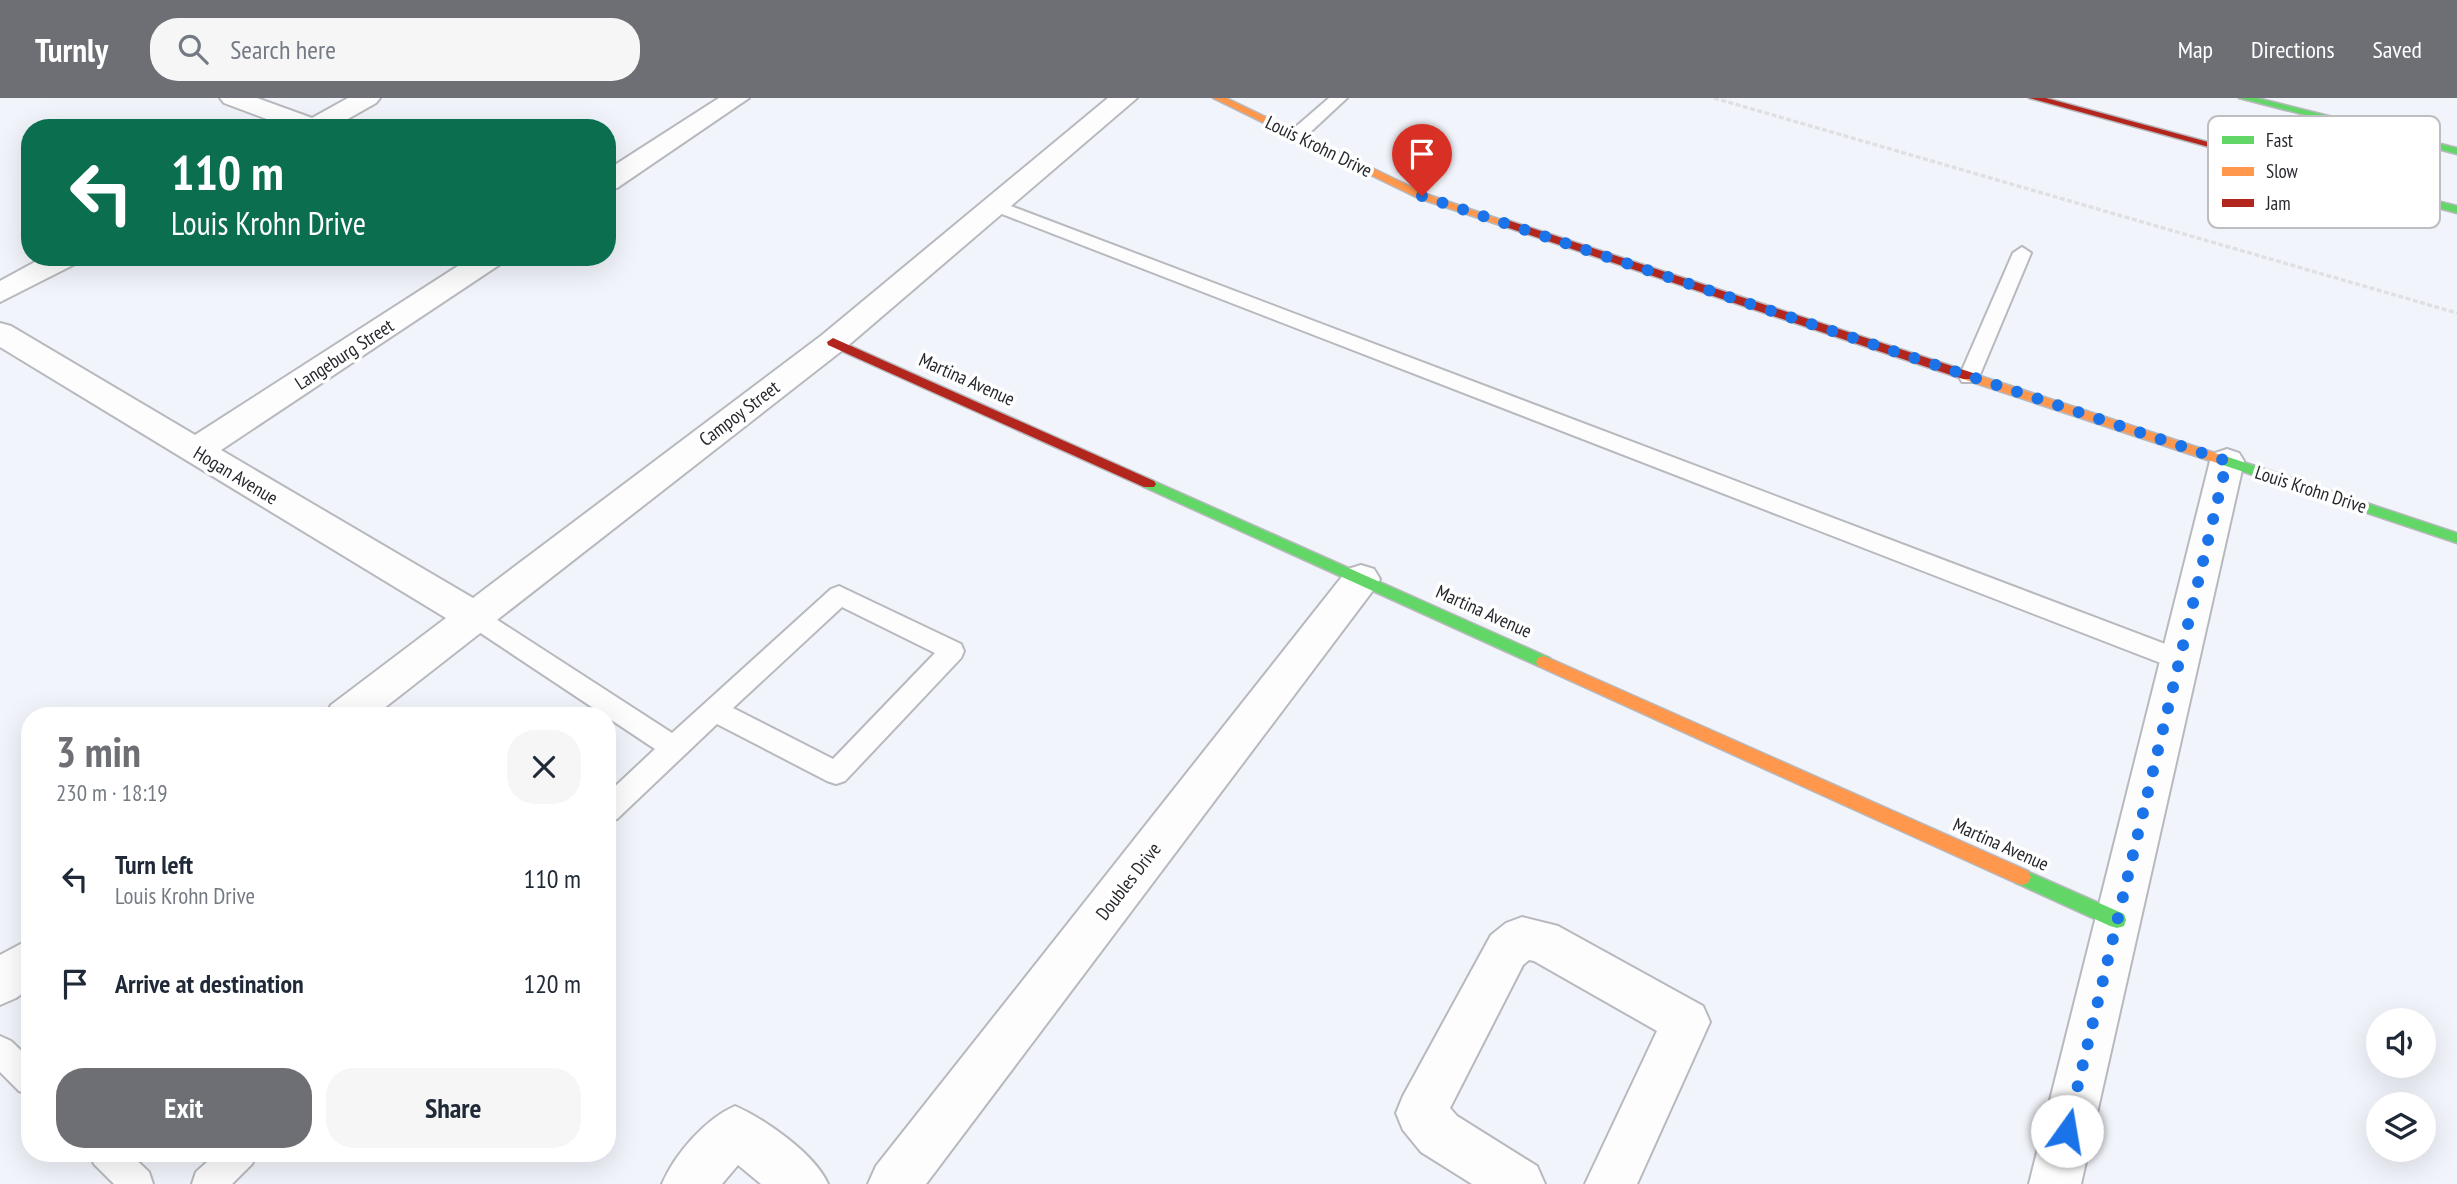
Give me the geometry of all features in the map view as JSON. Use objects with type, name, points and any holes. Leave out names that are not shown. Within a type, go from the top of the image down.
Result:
[{"type":"main road","name":"Louis Krohn Drive","points":[[1218,98],[1298,134],[1422,196],[2457,538]]},
{"type":"main road","points":[[2034,98],[2208,144]]},
{"type":"main road","points":[[2244,98],[2316,116]]},
{"type":"main road","points":[[2440,147],[2457,151]]},
{"type":"main road","points":[[2440,205],[2457,210]]},
{"type":"main road","name":"Martina Avenue","points":[[833,342],[2117,920]]},
{"type":"street","points":[[233,98],[290,119]]},
{"type":"street","points":[[327,119],[367,98]]},
{"type":"street","points":[[616,176],[736,98]]},
{"type":"street","name":"Campoy Street","points":[[357,707],[833,342],[1124,98]]},
{"type":"street","points":[[0,293],[51,266]]},
{"type":"street","name":"Langeburg Street","points":[[196,450],[478,266]]},
{"type":"street","name":"Hogan Avenue","points":[[0,333],[473,616]]},
{"type":"street","points":[[2055,1184],[2227,461]]},
{"type":"street","name":"Doubles Drive","points":[[894,1184],[1361,579]]},
{"type":"street","points":[[1519,1184],[1439,1135],[1421,1113],[1507,950],[1522,938],[1542,941],[1686,1022],[1611,1184]]},
{"type":"street","points":[[0,983],[21,967]]},
{"type":"street","points":[[688,1184],[735,1132],[802,1184]]},
{"type":"lane","points":[[1298,134],[1339,98]]},
{"type":"lane","points":[[995,205],[2179,660]]},
{"type":"lane","points":[[1969,377],[2022,253]]},
{"type":"lane","points":[[616,803],[839,595],[952,651],[836,773],[715,711]]},
{"type":"lane","points":[[473,616],[612,707]]},
{"type":"lane","points":[[616,710],[674,748]]},
{"type":"lane","points":[[0,1051],[21,1071]]},
{"type":"lane","points":[[115,1162],[137,1184]]},
{"type":"lane","points":[[208,1184],[231,1162]]},
{"type":"path","points":[[1714,98],[2457,313]]},
{"type":"traffic: fast","points":[[2244,98],[2316,116]]},
{"type":"traffic: fast","points":[[2440,147],[2457,151]]},
{"type":"traffic: fast","points":[[2440,206],[2457,210]]},
{"type":"traffic: fast","points":[[2222,460],[2457,538]]},
{"type":"traffic: fast","points":[[1149,484],[1544,662]]},
{"type":"traffic: fast","points":[[2022,877],[2117,920]]},
{"type":"traffic: slow","points":[[1218,98],[1422,196],[1504,223]]},
{"type":"traffic: slow","points":[[1968,376],[2222,460]]},
{"type":"traffic: slow","points":[[1544,662],[2022,877]]},
{"type":"traffic: jam","points":[[2034,98],[2208,144]]},
{"type":"traffic: jam","points":[[1504,223],[1968,376]]},
{"type":"traffic: jam","points":[[833,342],[1149,484]]},
{"type":"route","points":[[1422,196],[2227,461],[2067,1131]]}]
